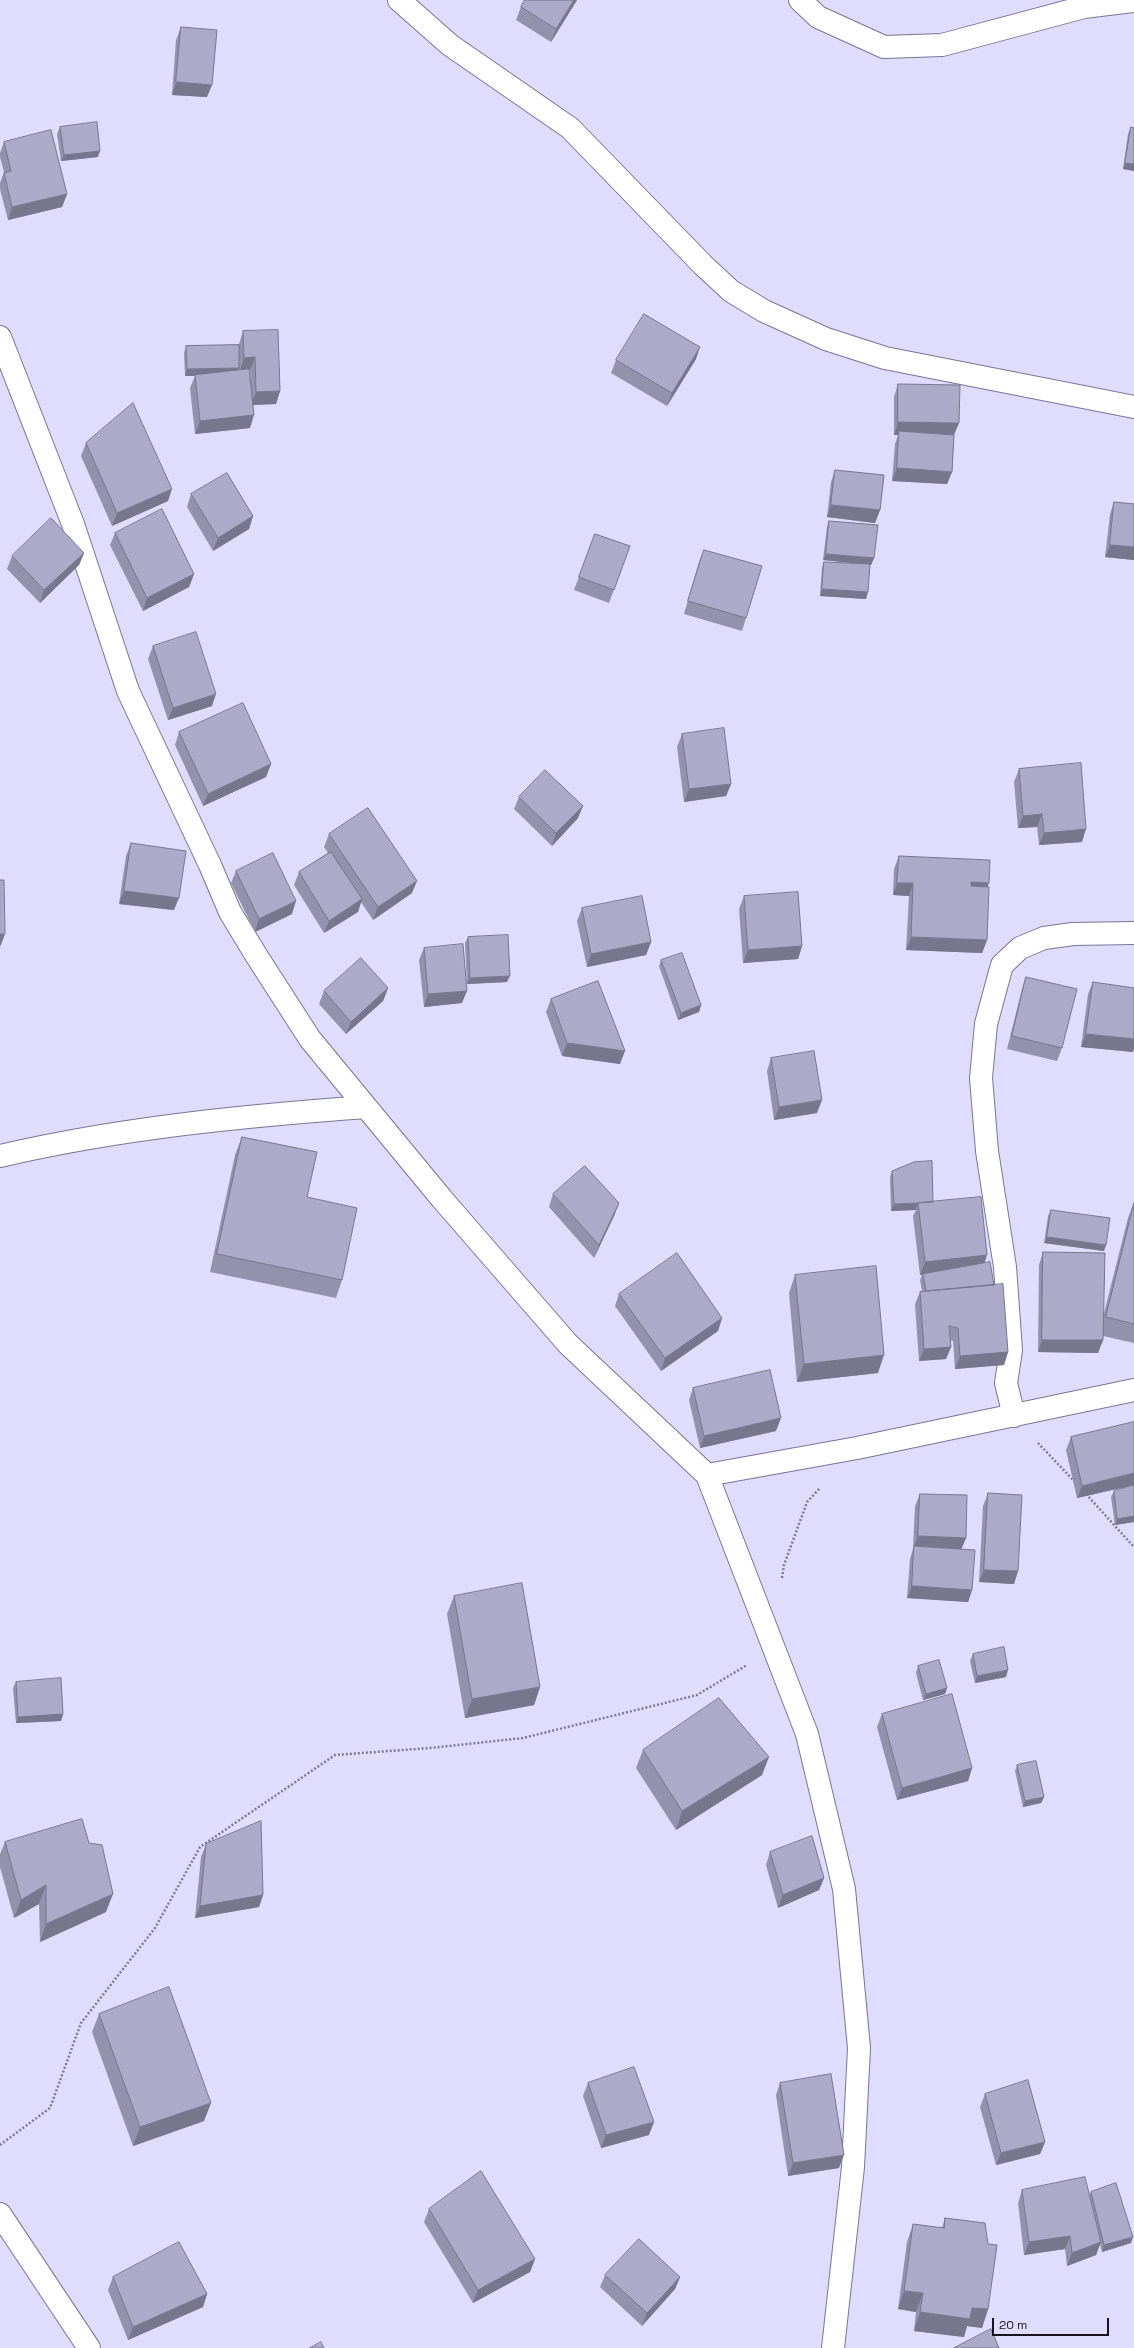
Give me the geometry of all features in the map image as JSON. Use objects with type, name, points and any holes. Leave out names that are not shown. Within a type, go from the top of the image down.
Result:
[{"type":"street","points":[[399,0],[450,45],[570,128],[731,291],[764,311],[826,339],[885,358],[1134,407]]},
{"type":"street","points":[[800,0],[818,17],[884,47],[942,45],[1084,6],[1134,1]]},
{"type":"street","points":[[0,337],[73,524],[128,691],[210,865],[230,912],[310,1039],[442,1199],[568,1344],[707,1475],[807,1734],[844,1889],[859,2048],[853,2166],[833,2348]]},
{"type":"street","points":[[1014,1416],[1006,1383],[1010,1350],[1005,1267],[987,1151],[981,1078],[988,1018],[1002,965],[1020,948],[1044,938],[1073,934],[1134,933]]},
{"type":"street","points":[[0,1156],[64,1141],[231,1117],[366,1107]]},
{"type":"street","points":[[707,1475],[1014,1416],[1134,1390]]},
{"type":"street","points":[[0,2214],[89,2348]]},
{"type":"path","points":[[1014,1416],[1077,1485]]},
{"type":"path","points":[[782,1580],[784,1565],[807,1502],[822,1486]]},
{"type":"path","points":[[1082,1490],[1134,1547]]},
{"type":"path","points":[[0,2145],[50,2108],[81,2023],[155,1928],[200,1847],[335,1755],[430,1748],[531,1736],[697,1695],[774,1649]]},
{"type":"building","points":[[525,0],[574,0],[556,29],[521,7]]},
{"type":"building","points":[[181,27],[217,30],[212,85],[176,82]]},
{"type":"building","points":[[97,122],[100,151],[64,155],[60,127]]},
{"type":"building","points":[[1131,127],[1134,128],[1134,164],[1125,163]]},
{"type":"building","points":[[51,130],[67,194],[12,207],[4,173],[11,171],[4,142]]},
{"type":"building","points":[[644,314],[700,347],[672,393],[616,360]]},
{"type":"building","points":[[278,330],[280,391],[256,392],[255,357],[244,358],[243,331]]},
{"type":"building","points":[[239,345],[239,368],[187,369],[186,346]]},
{"type":"building","points":[[249,369],[254,415],[200,421],[195,375]]},
{"type":"building","points":[[898,384],[960,385],[959,423],[898,422]]},
{"type":"building","points":[[133,403],[172,489],[117,513],[86,443]]},
{"type":"building","points":[[899,431],[954,435],[952,472],[897,468]]},
{"type":"building","points":[[835,470],[884,475],[880,510],[831,505]]},
{"type":"building","points":[[227,473],[253,516],[218,538],[191,494]]},
{"type":"building","points":[[1114,502],[1134,504],[1134,547],[1110,545]]},
{"type":"building","points":[[162,509],[194,574],[147,598],[115,533]]},
{"type":"building","points":[[51,518],[84,553],[44,590],[12,556]]},
{"type":"building","points":[[829,521],[878,525],[874,558],[826,554]]},
{"type":"building","points":[[595,534],[630,546],[614,590],[579,577]]},
{"type":"building","points":[[704,550],[762,566],[746,618],[688,601]]},
{"type":"building","points":[[824,562],[870,564],[868,592],[822,589]]},
{"type":"building","points":[[196,632],[216,694],[173,708],[153,646]]},
{"type":"building","points":[[243,703],[271,764],[208,794],[179,732]]},
{"type":"building","points":[[724,728],[731,784],[689,789],[682,734]]},
{"type":"building","points":[[1081,763],[1086,829],[1044,833],[1042,814],[1023,816],[1019,769]]},
{"type":"building","points":[[545,770],[583,806],[556,833],[519,797]]},
{"type":"building","points":[[368,808],[417,881],[378,907],[329,834]]},
{"type":"building","points":[[131,843],[186,851],[179,898],[124,891]]},
{"type":"building","points":[[331,852],[362,899],[329,921],[299,872]]},
{"type":"building","points":[[273,853],[296,901],[259,919],[236,871]]},
{"type":"building","points":[[899,856],[990,860],[989,883],[971,882],[971,886],[989,887],[987,940],[911,937],[913,883],[897,883]]},
{"type":"building","points":[[0,880],[4,880],[5,934],[0,934]]},
{"type":"building","points":[[798,892],[802,946],[748,950],[744,896]]},
{"type":"building","points":[[642,896],[651,942],[591,954],[582,908]]},
{"type":"building","points":[[508,935],[510,976],[470,978],[468,937]]},
{"type":"building","points":[[463,944],[467,991],[428,994],[424,948]]},
{"type":"building","points":[[682,953],[701,1005],[681,1013],[661,960]]},
{"type":"building","points":[[361,958],[388,988],[351,1022],[324,991]]},
{"type":"building","points":[[1026,977],[1077,989],[1062,1048],[1012,1036]]},
{"type":"building","points":[[598,981],[625,1051],[567,1043],[551,999]]},
{"type":"building","points":[[1093,982],[1134,988],[1134,1039],[1086,1034]]},
{"type":"building","points":[[814,1051],[822,1100],[779,1107],[771,1058]]},
{"type":"building","points":[[242,1137],[317,1152],[307,1197],[357,1208],[342,1280],[217,1254]]},
{"type":"building","points":[[932,1161],[933,1202],[894,1204],[892,1171],[914,1162]]},
{"type":"building","points":[[585,1166],[619,1203],[599,1245],[553,1194]]},
{"type":"building","points":[[981,1197],[987,1255],[925,1262],[918,1203]]},
{"type":"building","points":[[1134,1203],[1134,1324],[1106,1317]]},
{"type":"building","points":[[1051,1210],[1110,1218],[1106,1245],[1047,1237]]},
{"type":"building","points":[[1043,1252],[1105,1253],[1103,1340],[1042,1340]]},
{"type":"building","points":[[677,1253],[722,1318],[665,1358],[619,1294]]},
{"type":"building","points":[[990,1262],[994,1285],[926,1291],[923,1274]]},
{"type":"building","points":[[876,1266],[884,1355],[804,1364],[795,1275]]},
{"type":"building","points":[[1003,1284],[1008,1352],[960,1356],[958,1328],[949,1326],[951,1347],[924,1349],[920,1292]]},
{"type":"building","points":[[770,1370],[781,1418],[704,1436],[693,1388]]},
{"type":"building","points":[[1134,1422],[1134,1473],[1082,1486],[1071,1437]]},
{"type":"building","points":[[1134,1485],[1134,1516],[1117,1519],[1114,1491]]},
{"type":"building","points":[[988,1493],[1022,1495],[1018,1571],[984,1570]]},
{"type":"building","points":[[920,1494],[967,1495],[966,1538],[918,1536]]},
{"type":"building","points":[[914,1546],[975,1550],[972,1590],[912,1586]]},
{"type":"building","points":[[522,1583],[540,1687],[472,1699],[454,1596]]},
{"type":"building","points":[[1004,1647],[1008,1670],[977,1676],[973,1654]]},
{"type":"building","points":[[939,1660],[947,1688],[926,1694],[918,1666]]},
{"type":"building","points":[[61,1678],[63,1714],[18,1717],[16,1682]]},
{"type":"building","points":[[952,1694],[972,1768],[902,1788],[882,1714]]},
{"type":"building","points":[[719,1698],[769,1757],[682,1811],[643,1750]]},
{"type":"building","points":[[1036,1761],[1044,1797],[1025,1801],[1017,1765]]},
{"type":"building","points":[[82,1819],[89,1843],[102,1845],[113,1894],[46,1924],[46,1885],[21,1900],[5,1842]]},
{"type":"building","points":[[261,1821],[263,1895],[200,1906],[206,1844]]},
{"type":"building","points":[[812,1836],[824,1878],[783,1895],[770,1852]]},
{"type":"building","points":[[169,1987],[211,2103],[140,2127],[99,2014]]},
{"type":"building","points":[[634,2067],[654,2122],[606,2135],[588,2083]]},
{"type":"building","points":[[831,2074],[844,2155],[793,2163],[780,2083]]},
{"type":"building","points":[[1028,2080],[1045,2142],[1001,2153],[985,2094]]},
{"type":"building","points":[[481,2171],[535,2259],[478,2290],[429,2209]]},
{"type":"building","points":[[1085,2177],[1101,2242],[1072,2253],[1070,2236],[1029,2242],[1022,2190]]},
{"type":"building","points":[[1116,2183],[1133,2237],[1104,2245],[1091,2192]]},
{"type":"building","points":[[945,2218],[985,2223],[988,2244],[997,2245],[988,2309],[972,2308],[970,2319],[920,2312],[923,2293],[904,2291],[913,2224],[944,2228]]},
{"type":"building","points":[[639,2239],[680,2277],[647,2313],[605,2275]]},
{"type":"building","points":[[179,2242],[207,2294],[133,2327],[113,2277]]},
{"type":"building","points":[[991,2329],[999,2348],[954,2348]]},
{"type":"building","points":[[321,2342],[324,2348],[310,2348]]}]
